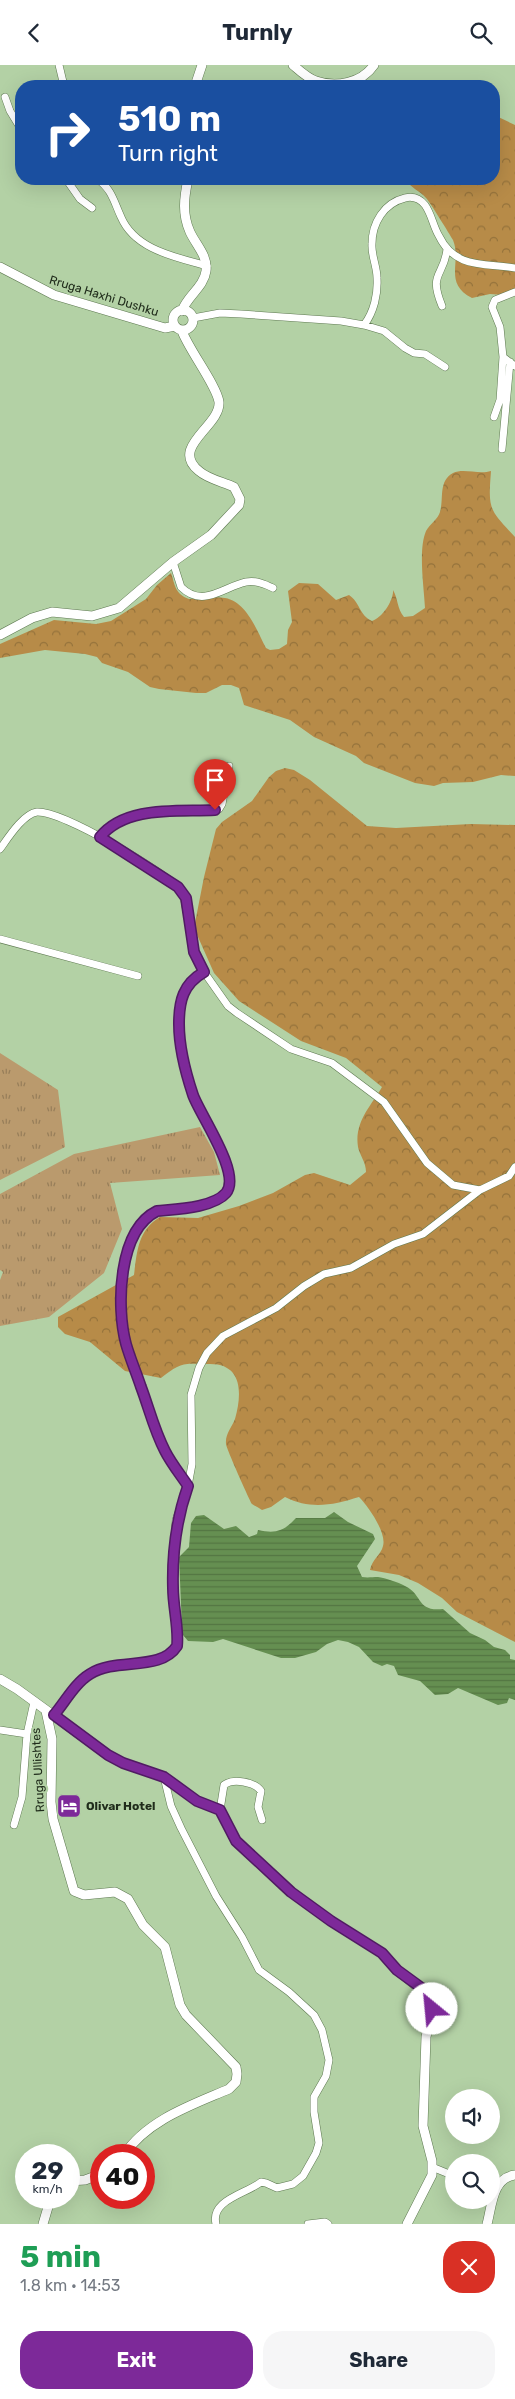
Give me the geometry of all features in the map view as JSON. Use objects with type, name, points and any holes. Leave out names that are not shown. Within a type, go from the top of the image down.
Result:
[{"type":"street","points":[[59,65],[63,80]]},
{"type":"street","points":[[197,80],[202,65]]},
{"type":"street","points":[[293,65],[313,80]]},
{"type":"street","points":[[353,80],[358,79],[374,65]]},
{"type":"street","points":[[5,97],[15,119]]},
{"type":"street","points":[[72,185],[80,199],[92,209]]},
{"type":"street","points":[[106,185],[112,194],[122,219],[142,243],[156,250],[206,266]]},
{"type":"street","points":[[0,635],[32,618],[52,612],[92,616],[110,612],[127,604],[174,562],[219,529],[234,512],[240,499],[234,487],[205,475],[193,462],[190,453],[192,445],[216,417],[219,402],[174,316],[182,311],[184,303],[204,279],[206,266],[204,255],[191,234],[184,211],[187,185]]},
{"type":"street","points":[[364,325],[372,311],[378,286],[372,243],[375,229],[385,207],[407,197],[422,201],[447,249],[464,262],[515,268]]},
{"type":"street","points":[[442,306],[435,287],[435,279],[445,259],[447,249]]},
{"type":"street","name":"Rruga Haxhi Dushku","points":[[0,267],[54,295],[165,328],[179,328]]},
{"type":"street","points":[[494,417],[500,400],[503,357],[500,327],[492,303],[515,292]]},
{"type":"street","points":[[182,311],[190,313],[193,317]]},
{"type":"street","points":[[193,317],[220,313],[341,321],[364,325],[384,331],[405,348],[414,353],[425,354],[445,367]]},
{"type":"street","points":[[179,328],[190,328],[193,317]]},
{"type":"street","points":[[502,449],[512,364],[503,357]]},
{"type":"street","points":[[174,562],[181,587],[194,596],[224,592],[247,582],[264,583],[273,588]]},
{"type":"street","points":[[100,837],[113,824],[136,815],[218,809],[222,804],[229,766]]},
{"type":"street","points":[[0,849],[29,815],[37,813],[54,814],[100,837],[156,871],[183,892],[194,952],[204,972],[228,1006],[291,1049],[332,1063],[384,1102],[427,1163],[437,1173],[453,1185],[480,1190]]},
{"type":"street","points":[[0,939],[138,976]]},
{"type":"street","points":[[188,1486],[165,1452],[150,1417],[126,1344],[122,1293],[128,1248],[134,1235],[151,1213],[196,1207],[221,1197],[228,1192],[230,1185],[230,1176],[225,1157],[194,1097],[179,1040],[181,997],[187,986],[204,972]]},
{"type":"street","points":[[50,1713],[91,1673],[120,1663],[160,1660],[171,1654],[177,1646],[172,1588],[176,1520],[188,1486],[193,1447],[191,1395],[199,1368],[207,1353],[223,1336],[276,1308],[304,1286],[324,1274],[351,1268],[394,1244],[423,1235],[480,1190],[512,1178],[515,1167]]},
{"type":"street","points":[[0,1679],[34,1701],[108,1755],[123,1763],[164,1777],[197,1801],[220,1810]]},
{"type":"street","points":[[14,1825],[22,1797],[27,1734],[34,1701]]},
{"type":"street","name":"Rruga Ullishtes","points":[[50,1713],[52,1739],[51,1802],[53,1819],[74,1891],[84,1895],[115,1891],[128,1899],[138,1919],[164,1947],[180,2005],[186,2015],[232,2061],[238,2074],[236,2082],[229,2089],[168,2116],[133,2144]]},
{"type":"street","points":[[0,1731],[27,1734]]},
{"type":"street","points":[[164,1777],[171,1806],[216,1896],[242,1937],[259,1970],[289,1992],[314,2015],[322,2031],[329,2060],[326,2076],[314,2097],[319,2143],[311,2165],[293,2185],[277,2188],[261,2182],[228,2200],[215,2213],[216,2224]]},
{"type":"street","points":[[262,1820],[258,1807],[261,1791],[251,1783],[230,1781],[224,1785],[220,1810],[236,1841],[291,1892],[331,1921],[382,1953],[397,1970],[429,1996],[432,2009],[426,2037],[423,2126],[432,2167],[429,2184],[407,2224]]},
{"type":"street","points":[[432,2167],[445,2172]]},
{"type":"street","points":[[500,2180],[515,2175]]},
{"type":"street","points":[[43,2224],[47,2209]]},
{"type":"street","points":[[487,2224],[490,2209]]},
{"type":"street","points":[[308,2224],[324,2222],[328,2224]]},
{"type":"green space","points":[[500,118],[515,125],[515,296],[490,294],[472,298],[463,292],[458,286],[456,279],[456,256],[453,240],[423,195],[411,185],[500,185]]},
{"type":"green space","points":[[491,471],[490,502],[492,508],[515,537],[515,776],[501,775],[473,782],[443,783],[434,786],[415,783],[364,763],[356,756],[314,737],[290,720],[244,705],[239,688],[231,685],[222,685],[206,693],[159,689],[150,687],[128,672],[102,663],[97,657],[85,654],[45,650],[0,658],[0,644],[54,620],[96,624],[111,621],[146,599],[157,585],[171,573],[176,589],[184,597],[189,599],[225,598],[239,605],[250,618],[266,648],[270,650],[279,649],[287,644],[288,630],[292,622],[288,591],[299,583],[318,584],[336,600],[349,595],[364,615],[372,621],[387,608],[392,599],[393,590],[404,617],[413,616],[425,608],[422,548],[426,531],[440,512],[445,481],[448,476],[457,472]]},
{"type":"green space","points":[[285,768],[294,770],[310,780],[367,826],[396,828],[471,824],[515,825],[515,1642],[457,1612],[442,1598],[418,1583],[399,1575],[370,1570],[383,1546],[382,1534],[376,1520],[359,1497],[331,1504],[313,1505],[304,1504],[285,1497],[271,1507],[262,1510],[252,1504],[226,1444],[228,1434],[235,1419],[239,1400],[238,1382],[229,1369],[221,1365],[188,1364],[179,1366],[161,1378],[125,1371],[90,1342],[65,1334],[58,1327],[58,1317],[134,1275],[138,1250],[143,1235],[147,1228],[160,1217],[198,1218],[239,1206],[273,1193],[305,1175],[314,1173],[350,1185],[366,1172],[357,1138],[364,1115],[382,1087],[346,1058],[301,1041],[239,1001],[214,973],[194,928],[216,829],[222,822],[252,801],[269,777],[276,771]]},
{"type":"green space","points":[[0,1053],[58,1090],[65,1147],[0,1180]]},
{"type":"green space","points":[[200,1127],[214,1152],[220,1175],[110,1183],[122,1229],[104,1273],[49,1317],[0,1326],[0,1280],[3,1272],[0,1270],[0,1194],[74,1154]]},
{"type":"shaded area","points":[[334,1512],[348,1522],[373,1534],[375,1539],[357,1566],[362,1577],[378,1577],[411,1589],[428,1608],[443,1609],[470,1633],[485,1640],[494,1647],[505,1650],[510,1655],[510,1659],[515,1660],[515,1700],[509,1698],[507,1703],[498,1705],[458,1688],[448,1694],[435,1695],[420,1681],[398,1675],[394,1666],[387,1664],[382,1666],[373,1662],[359,1647],[338,1640],[327,1644],[316,1652],[295,1658],[281,1658],[223,1639],[213,1642],[188,1641],[183,1635],[182,1628],[179,1557],[189,1547],[191,1523],[196,1516],[204,1515],[224,1529],[236,1526],[249,1537],[257,1534],[258,1530],[270,1532],[283,1529],[296,1518],[325,1518]]},
{"type":"place","name":"Olivar Hotel","points":[[69,1806]]},
{"type":"route","points":[[215,810],[136,815],[113,824],[100,837],[156,871],[178,887],[186,898],[194,952],[204,972],[195,977],[181,997],[179,1040],[194,1097],[225,1157],[230,1176],[228,1192],[221,1197],[196,1207],[151,1213],[134,1235],[124,1262],[122,1293],[123,1330],[126,1344],[150,1417],[165,1452],[188,1486],[176,1520],[174,1544],[172,1588],[177,1646],[171,1654],[160,1660],[141,1663],[120,1663],[91,1673],[84,1677],[54,1715],[108,1755],[123,1763],[164,1777],[197,1801],[220,1810],[236,1841],[301,1900],[382,1953],[397,1970],[423,1989],[432,2002],[432,2009]]}]
